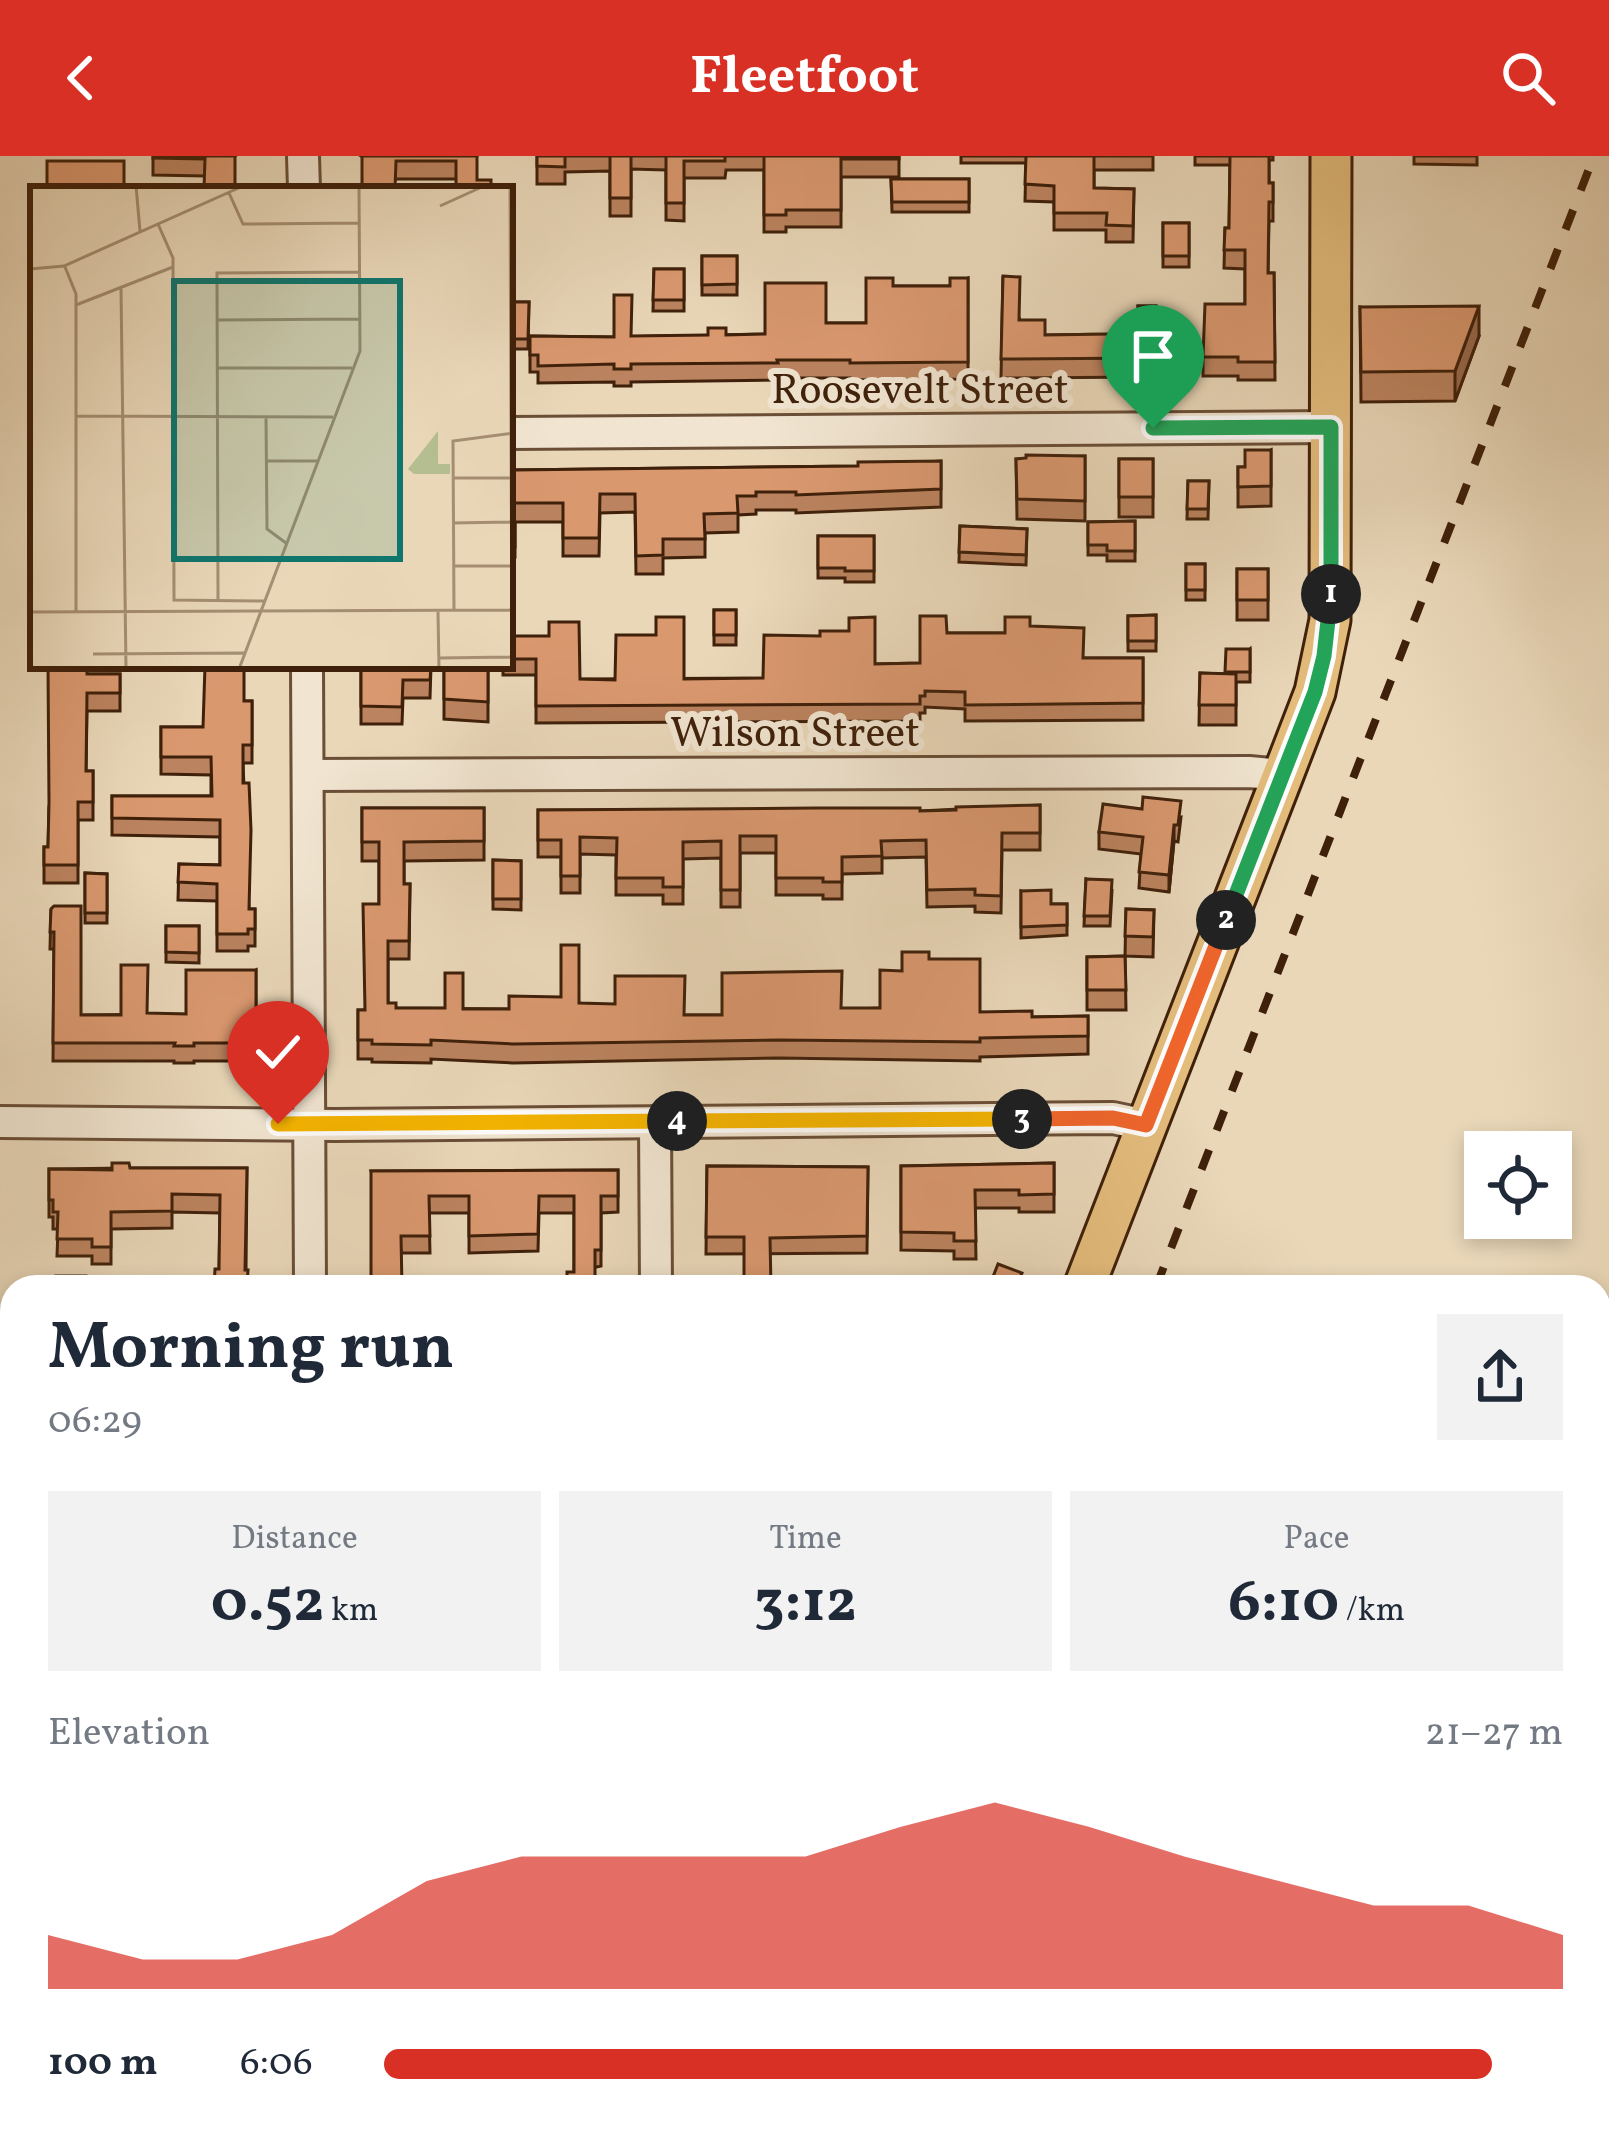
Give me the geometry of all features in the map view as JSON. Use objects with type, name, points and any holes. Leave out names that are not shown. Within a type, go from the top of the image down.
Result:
[{"type":"main road","points":[[1089,1275],[1315,692],[1330,620],[1331,156]]},
{"type":"street","points":[[303,156],[304,186]]},
{"type":"street","name":"Roosevelt Street","points":[[513,433],[1331,427]]},
{"type":"street","points":[[307,669],[310,1275]]},
{"type":"street","name":"Wilson Street","points":[[308,776],[1283,775]]},
{"type":"street","points":[[0,1121],[310,1125],[1113,1118],[1146,1125]]},
{"type":"street","points":[[655,1122],[656,1275]]},
{"type":"building","points":[[235,156],[235,186],[204,186],[205,159],[153,158]]},
{"type":"building","points":[[362,156],[477,156],[477,180],[491,180],[491,186],[456,186],[456,161],[396,161],[395,186],[362,186]]},
{"type":"building","points":[[537,156],[565,156],[565,167],[537,166]]},
{"type":"building","points":[[610,156],[631,156],[631,198],[610,198]]},
{"type":"building","points":[[666,156],[725,156],[725,161],[684,161],[684,203],[666,203]]},
{"type":"building","points":[[764,156],[899,159],[841,159],[841,210],[764,215]]},
{"type":"building","points":[[1026,156],[1094,156],[1094,188],[1134,189],[1133,226],[1106,225],[1107,213],[1054,213],[1054,186],[1025,184]]},
{"type":"building","points":[[1230,156],[1269,156],[1273,202],[1269,202],[1268,273],[1274,273],[1275,362],[1203,357],[1205,304],[1245,304],[1245,250],[1224,250]]},
{"type":"building","points":[[47,161],[124,161],[124,186],[47,186]]},
{"type":"building","points":[[891,179],[969,179],[969,202],[892,202]]},
{"type":"building","points":[[1163,223],[1189,223],[1189,256],[1163,256]]},
{"type":"building","points":[[702,256],[737,256],[737,284],[702,285]]},
{"type":"building","points":[[654,269],[684,269],[684,300],[653,300]]},
{"type":"building","points":[[1003,276],[1020,277],[1019,320],[1045,320],[1045,335],[1142,330],[1142,358],[1001,359]]},
{"type":"building","points":[[866,278],[893,278],[893,286],[950,286],[950,278],[968,278],[968,362],[777,360],[631,364],[631,369],[614,369],[614,364],[538,366],[538,355],[530,355],[530,336],[614,337],[614,295],[632,295],[631,336],[708,335],[708,328],[726,328],[726,335],[765,334],[765,283],[826,283],[826,323],[866,323]]},
{"type":"building","points":[[513,302],[529,302],[528,339],[513,339]]},
{"type":"building","points":[[1138,306],[1156,306],[1156,328],[1138,327]]},
{"type":"building","points":[[1479,306],[1455,371],[1361,372],[1360,307]]},
{"type":"building","points":[[1245,450],[1271,450],[1271,486],[1238,487],[1238,467],[1245,467]]},
{"type":"building","points":[[1085,456],[1085,501],[1017,499],[1016,459]]},
{"type":"building","points":[[1119,459],[1153,459],[1153,497],[1119,497]]},
{"type":"building","points":[[941,461],[941,489],[737,496],[738,513],[704,514],[705,539],[663,539],[663,555],[636,556],[635,494],[600,494],[599,538],[563,538],[563,503],[514,503],[514,470]]},
{"type":"building","points":[[1188,481],[1209,481],[1208,509],[1187,509]]},
{"type":"building","points":[[1135,521],[1135,551],[1088,545],[1088,522]]},
{"type":"building","points":[[960,526],[1027,529],[1026,555],[959,552]]},
{"type":"building","points":[[818,536],[874,536],[874,571],[818,568]]},
{"type":"building","points":[[1186,564],[1205,564],[1205,590],[1186,590]]},
{"type":"building","points":[[1237,569],[1268,569],[1268,600],[1237,600]]},
{"type":"building","points":[[714,610],[736,610],[736,635],[714,635]]},
{"type":"building","points":[[1156,615],[1156,641],[1128,641],[1128,616]]},
{"type":"building","points":[[920,616],[946,616],[947,633],[1005,633],[1005,617],[1030,617],[1030,626],[1084,628],[1083,658],[1143,658],[1143,703],[965,705],[965,692],[925,691],[920,704],[536,706],[536,659],[513,659],[513,636],[549,636],[549,622],[579,622],[580,679],[615,680],[616,635],[656,635],[656,617],[684,617],[684,679],[763,678],[764,635],[820,636],[820,631],[849,631],[849,618],[875,617],[875,664],[920,663]]},
{"type":"building","points":[[1226,649],[1250,649],[1250,672],[1225,672]]},
{"type":"building","points":[[48,669],[120,674],[120,693],[87,693],[86,771],[93,771],[93,802],[78,802],[78,865],[44,865],[49,802]]},
{"type":"building","points":[[205,669],[244,669],[244,701],[252,701],[252,745],[243,745],[251,830],[249,909],[255,909],[255,929],[248,929],[248,934],[217,934],[217,884],[178,882],[179,864],[220,865],[220,820],[112,818],[112,796],[212,796],[211,757],[161,757],[161,727],[203,727]]},
{"type":"building","points":[[361,669],[431,669],[430,680],[403,680],[402,707],[361,706]]},
{"type":"building","points":[[444,669],[488,669],[488,702],[444,699]]},
{"type":"building","points":[[1200,673],[1236,674],[1236,705],[1199,705]]},
{"type":"building","points":[[1143,797],[1181,801],[1169,875],[1139,872],[1143,837],[1099,832],[1103,804],[1142,809]]},
{"type":"building","points":[[1040,805],[1040,833],[1002,833],[1001,896],[975,895],[975,889],[927,890],[926,840],[881,841],[882,856],[842,857],[842,882],[823,882],[823,878],[776,878],[776,836],[740,836],[740,890],[721,890],[721,841],[683,842],[683,887],[663,887],[663,878],[616,878],[617,838],[580,837],[580,876],[561,876],[561,840],[538,840],[538,810],[920,811]]},
{"type":"building","points":[[362,808],[484,808],[484,841],[404,842],[404,884],[410,884],[409,941],[388,941],[388,1003],[396,1003],[396,1008],[445,1008],[445,973],[463,973],[463,1009],[509,1009],[509,996],[561,997],[561,945],[579,945],[579,1003],[615,1004],[615,976],[685,976],[684,1015],[722,1015],[722,973],[842,971],[841,1008],[880,1008],[880,970],[902,971],[902,952],[929,952],[929,959],[980,959],[980,1012],[1088,1016],[1088,1036],[980,1038],[980,1042],[513,1044],[431,1040],[431,1045],[358,1040],[358,1010],[365,1010],[363,904],[379,904],[379,842],[362,842]]},
{"type":"building","points":[[493,860],[521,861],[521,899],[493,899]]},
{"type":"building","points":[[85,873],[107,874],[107,913],[85,913]]},
{"type":"building","points":[[1086,879],[1112,880],[1110,916],[1084,916]]},
{"type":"building","points":[[1051,890],[1051,904],[1067,904],[1067,925],[1021,927],[1021,891]]},
{"type":"building","points":[[54,906],[81,906],[81,1015],[121,1015],[121,965],[148,965],[147,1013],[186,1014],[186,970],[256,970],[256,1043],[53,1043],[54,932],[50,932]]},
{"type":"building","points":[[1126,909],[1154,910],[1153,937],[1125,936]]},
{"type":"building","points":[[166,926],[199,926],[199,953],[166,952]]},
{"type":"building","points":[[1125,956],[1126,990],[1087,990],[1087,957]]},
{"type":"building","points":[[112,1163],[129,1163],[130,1168],[247,1168],[248,1275],[215,1275],[219,1269],[220,1195],[172,1194],[172,1211],[111,1212],[111,1247],[92,1247],[92,1239],[57,1239],[58,1212],[53,1212],[53,1200],[49,1200],[49,1169],[112,1170]]},
{"type":"building","points":[[1054,1163],[1054,1194],[975,1190],[976,1241],[954,1241],[954,1233],[901,1232],[901,1166]]},
{"type":"building","points":[[707,1166],[868,1167],[867,1236],[770,1238],[771,1275],[744,1275],[744,1237],[706,1237]]},
{"type":"building","points":[[618,1170],[618,1196],[601,1196],[601,1250],[595,1250],[595,1275],[567,1275],[574,1272],[574,1196],[539,1196],[538,1234],[469,1236],[469,1196],[429,1196],[430,1236],[401,1236],[402,1275],[371,1275],[371,1171]]},
{"type":"building","points":[[998,1264],[1022,1273],[1021,1275],[994,1275]]},
{"type":"railway","points":[[1161,1275],[1594,156]]},
{"type":"route","points":[[278,1124],[1113,1118],[1146,1125],[1315,692],[1330,620],[1332,584],[1331,427],[1153,428]]}]
